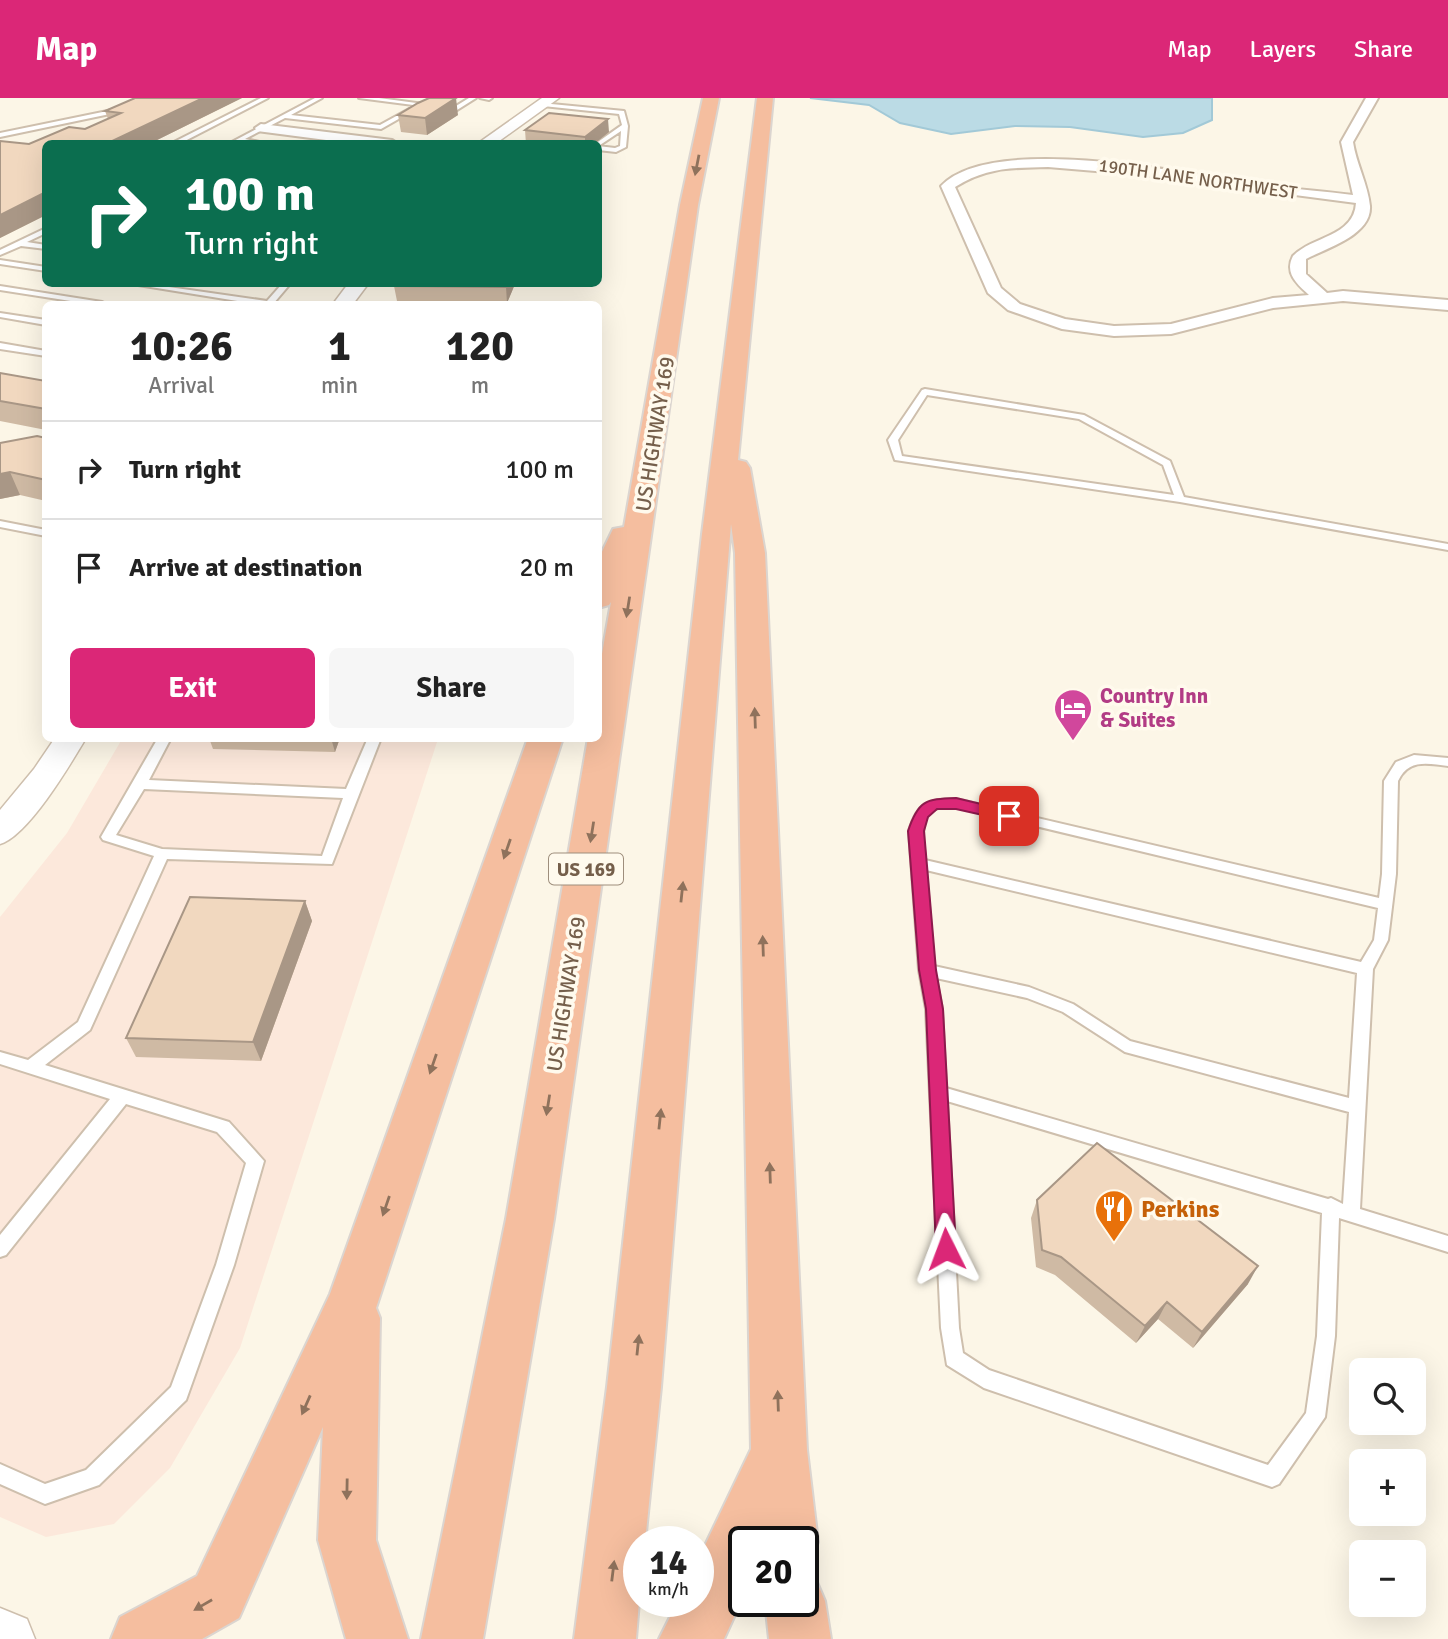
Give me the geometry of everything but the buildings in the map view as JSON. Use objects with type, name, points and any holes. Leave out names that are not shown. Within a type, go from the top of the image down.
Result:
[{"type":"highway","name":"US HIGHWAY 169","points":[[452,1639],[530,1219],[652,457],[689,205],[710,98]]},
{"type":"highway","points":[[605,1639],[635,1373],[729,416],[765,98]]},
{"type":"highway","points":[[729,416],[750,553],[779,1450],[787,1526]]},
{"type":"highway","points":[[602,588],[652,457]]},
{"type":"highway","points":[[142,1639],[218,1597],[354,1299],[545,742]]},
{"type":"highway","points":[[354,1299],[347,1540],[377,1639]]},
{"type":"highway","points":[[690,1639],[702,1619],[779,1450]]},
{"type":"highway","points":[[797,1617],[800,1639]]},
{"type":"street","points":[[1322,297],[1299,276],[1295,263],[1300,256],[1338,238],[1362,217],[1362,200],[1347,142],[1372,98]]},
{"type":"street","points":[[490,140],[547,101]]},
{"type":"street","points":[[261,128],[360,140]]},
{"type":"street","name":"190TH LANE NORTHWEST","points":[[1362,200],[1258,188],[1131,167],[1086,164],[987,168],[962,175],[948,186],[949,194],[994,290],[1014,307],[1043,318],[1114,331],[1171,330],[1273,303],[1322,297],[1377,298],[1448,305]]},
{"type":"street","points":[[0,832],[46,777],[68,742]]},
{"type":"street","points":[[0,1636],[7,1639]]},
{"type":"lane","points":[[0,135],[129,108],[154,98]]},
{"type":"lane","points":[[181,140],[265,98]]},
{"type":"lane","points":[[238,140],[319,98]]},
{"type":"lane","points":[[362,98],[457,108],[473,98]]},
{"type":"lane","points":[[483,98],[489,98]]},
{"type":"lane","points":[[574,113],[596,98]]},
{"type":"lane","points":[[617,111],[620,98]]},
{"type":"lane","points":[[547,101],[622,112],[625,126],[623,147],[609,150],[602,147]]},
{"type":"lane","points":[[283,116],[382,127],[421,104]]},
{"type":"lane","points":[[613,124],[625,126]]},
{"type":"lane","points":[[602,143],[625,126]]},
{"type":"lane","points":[[0,253],[42,232]]},
{"type":"lane","points":[[18,243],[42,246]]},
{"type":"lane","points":[[0,262],[42,268]]},
{"type":"lane","points":[[156,287],[249,301]]},
{"type":"lane","points":[[272,301],[283,287]]},
{"type":"lane","points":[[0,288],[83,301]]},
{"type":"lane","points":[[0,316],[42,322]]},
{"type":"lane","points":[[0,346],[42,353]]},
{"type":"lane","points":[[1180,499],[1167,463],[1081,417],[925,393],[892,440],[898,458],[1180,499],[1448,547]]},
{"type":"lane","points":[[0,524],[42,532]]},
{"type":"lane","points":[[163,742],[108,837],[162,854],[327,861],[373,742]]},
{"type":"lane","points":[[1351,1214],[1365,969],[1381,940],[1389,874],[1391,781],[1396,768],[1406,761],[1420,759],[1448,762]]},
{"type":"lane","points":[[140,784],[351,794]]},
{"type":"lane","points":[[1331,1206],[1326,1336],[1315,1417],[1272,1477],[984,1378],[954,1358],[950,1328],[934,1009],[916,831],[921,814],[933,804],[956,803],[1384,904]]},
{"type":"lane","points":[[31,1067],[83,1026],[162,854]]},
{"type":"lane","points":[[920,864],[1365,969]]},
{"type":"lane","points":[[928,970],[1029,993],[1068,1008],[1125,1046],[1357,1107]]},
{"type":"lane","points":[[0,1058],[223,1127],[255,1161],[225,1265],[179,1392],[92,1478],[45,1493],[0,1474]]},
{"type":"lane","points":[[938,1091],[1331,1206],[1448,1244]]},
{"type":"lane","points":[[0,1249],[122,1096]]},
{"type":"shaded area","points":[[120,742],[437,742],[240,1348],[170,1468],[114,1524],[46,1537],[0,1517],[0,917],[67,833]]},
{"type":"water","points":[[810,98],[1212,98],[1212,120],[1183,133],[1143,137],[1070,127],[1015,126],[951,134],[900,123],[869,105]]},
{"type":"place","name":"Country Inn & Suites","points":[[1073,742]]},
{"type":"place","name":"Perkins","points":[[1114,1243]]},
{"type":"route","points":[[946,1249],[934,1009],[916,831],[921,814],[933,804],[956,803],[1009,816]]}]
